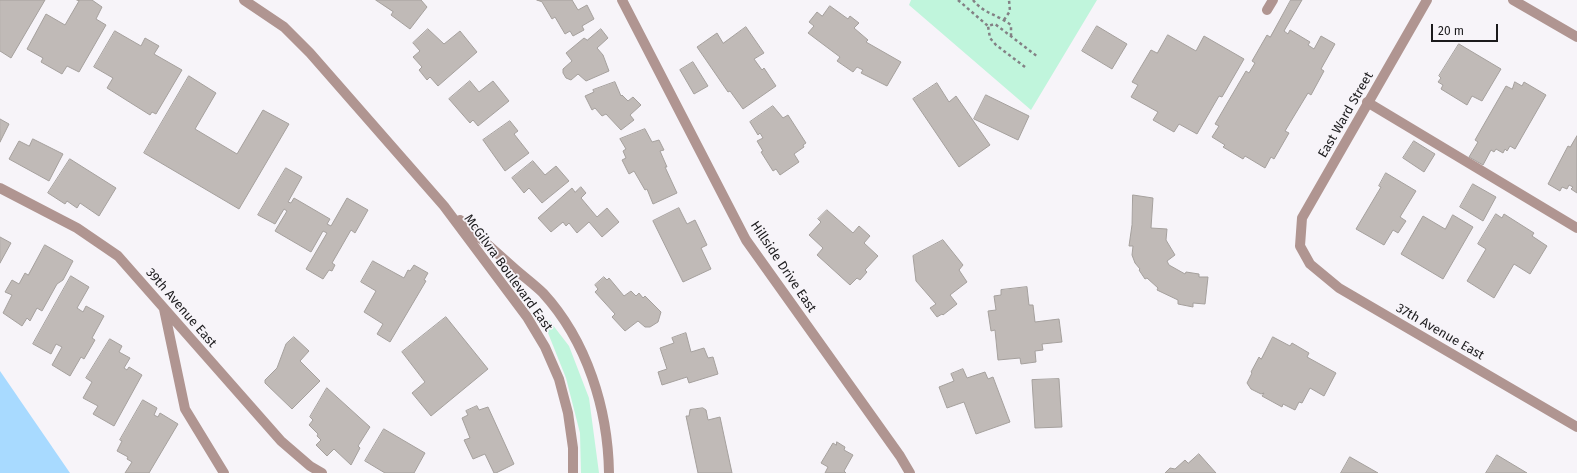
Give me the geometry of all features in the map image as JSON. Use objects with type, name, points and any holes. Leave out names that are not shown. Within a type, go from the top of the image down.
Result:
[{"type":"street","name":"McGilvra Boulevard East","points":[[244,0],[269,16],[297,39],[444,206],[527,317],[545,347],[559,379],[568,413],[573,448],[573,473]]},
{"type":"street","name":"Hillside Drive East","points":[[622,0],[746,240],[908,466],[910,473]]},
{"type":"street","points":[[1267,10],[1273,0]]},
{"type":"street","name":"East Ward Street","points":[[1300,246],[1302,218],[1367,102],[1427,0]]},
{"type":"street","points":[[1514,0],[1577,37]]},
{"type":"street","points":[[1367,102],[1577,228]]},
{"type":"street","name":"39th Avenue East","points":[[0,188],[77,228],[118,256],[281,441],[310,466],[322,473]]},
{"type":"street","name":"McGilvra Boulevard East","points":[[444,206],[543,293],[572,334],[588,366],[597,393],[604,421],[608,449],[609,473]]},
{"type":"street","name":"37th Avenue East","points":[[1300,246],[1310,264],[1339,288],[1577,427]]},
{"type":"street","points":[[164,309],[185,408],[224,473]]},
{"type":"path","points":[[958,0],[988,26],[990,38],[1025,67]]},
{"type":"path","points":[[973,0],[987,14],[995,14],[1011,25],[1011,36]]},
{"type":"path","points":[[1004,20],[1010,11],[1008,0]]},
{"type":"path","points":[[988,26],[995,24],[1038,57]]},
{"type":"green space","points":[[911,0],[1097,0],[1031,110],[909,5]]},
{"type":"green space","points":[[549,320],[569,346],[589,398],[599,473],[581,473],[580,433],[566,378],[544,323]]},
{"type":"water","points":[[0,371],[70,473],[0,473]]},
{"type":"building","points":[[0,0],[45,0],[11,58],[0,51]]},
{"type":"building","points":[[77,0],[92,0],[102,7],[96,19],[106,25],[79,72],[67,66],[62,74],[41,62],[43,58],[27,49],[46,14],[65,25],[79,1]]},
{"type":"building","points":[[376,0],[421,0],[427,7],[410,29],[391,15],[393,12]]},
{"type":"building","points":[[537,0],[572,0],[578,10],[587,5],[594,19],[582,26],[584,30],[573,36],[570,31],[565,34],[555,17],[552,19],[542,2]]},
{"type":"building","points":[[1291,0],[1302,0],[1284,31],[1288,34],[1290,30],[1310,42],[1308,45],[1314,49],[1321,36],[1335,44],[1321,69],[1324,71],[1311,95],[1308,93],[1285,131],[1289,133],[1274,159],[1271,157],[1265,168],[1245,156],[1243,159],[1223,147],[1225,145],[1212,137],[1219,126],[1215,124],[1246,71],[1249,73],[1255,63],[1252,61],[1267,35],[1270,37]]},
{"type":"building","points":[[830,6],[848,19],[850,16],[859,23],[854,28],[868,40],[866,42],[901,62],[887,86],[861,73],[863,70],[857,67],[853,72],[837,61],[840,57],[808,33],[814,26],[809,22],[817,12],[822,16]]},
{"type":"building","points":[[1097,26],[1127,44],[1112,69],[1082,51]]},
{"type":"building","points":[[746,27],[764,53],[754,59],[762,70],[764,68],[776,86],[743,109],[730,91],[728,92],[697,47],[717,33],[723,43]]},
{"type":"building","points":[[428,29],[444,44],[460,31],[477,52],[438,86],[430,77],[427,80],[419,70],[422,67],[413,57],[420,51],[413,43]]},
{"type":"building","points":[[601,29],[608,38],[597,48],[603,55],[609,71],[586,81],[578,74],[571,80],[566,78],[563,73],[563,69],[572,61],[566,53],[584,38],[587,40]]},
{"type":"building","points":[[115,31],[141,46],[145,38],[159,46],[154,54],[182,70],[156,114],[152,112],[150,115],[107,88],[113,78],[94,67]]},
{"type":"building","points":[[1168,35],[1196,51],[1204,36],[1244,59],[1222,97],[1219,96],[1197,134],[1179,124],[1174,132],[1153,120],[1158,112],[1131,97],[1138,85],[1132,82],[1151,50],[1157,53]]},
{"type":"building","points":[[1459,44],[1501,69],[1482,101],[1472,96],[1467,105],[1441,89],[1443,85],[1438,82],[1441,78],[1439,76]]},
{"type":"building","points":[[693,62],[708,86],[694,94],[680,70]]},
{"type":"building","points":[[189,76],[216,93],[195,129],[237,154],[263,110],[289,124],[239,209],[144,153]]},
{"type":"building","points":[[470,81],[479,92],[493,81],[509,101],[478,126],[473,120],[470,123],[449,99]]},
{"type":"building","points":[[615,82],[621,96],[622,95],[628,101],[633,97],[641,105],[630,115],[634,120],[621,130],[606,114],[602,116],[595,108],[592,110],[585,96],[594,92],[593,90]]},
{"type":"building","points":[[1515,82],[1522,86],[1524,82],[1546,95],[1515,149],[1510,146],[1507,151],[1505,149],[1503,153],[1496,149],[1494,152],[1491,150],[1483,165],[1469,157],[1478,142],[1475,140],[1506,86],[1512,89]]},
{"type":"building","points":[[937,83],[949,102],[956,96],[990,145],[959,167],[913,99]]},
{"type":"building","points":[[986,95],[1029,116],[1018,140],[974,119]]},
{"type":"building","points":[[773,106],[783,118],[788,115],[806,143],[803,145],[804,147],[794,154],[799,162],[780,175],[776,169],[773,171],[761,152],[763,151],[757,141],[763,138],[760,133],[758,135],[750,122]]},
{"type":"building","points":[[0,119],[9,124],[0,142]]},
{"type":"building","points":[[510,121],[518,131],[514,134],[529,153],[505,171],[483,140]]},
{"type":"building","points":[[645,129],[652,142],[659,140],[664,150],[660,151],[667,167],[665,167],[677,193],[653,204],[647,189],[645,190],[634,171],[629,174],[622,160],[626,158],[623,151],[626,149],[620,139]]},
{"type":"building","points":[[1577,136],[1577,193],[1571,189],[1573,187],[1569,185],[1567,189],[1562,187],[1560,191],[1548,184],[1568,146],[1570,147]]},
{"type":"building","points":[[33,139],[63,154],[49,181],[9,159],[19,141],[29,146]]},
{"type":"building","points":[[1414,141],[1435,154],[1424,172],[1403,158]]},
{"type":"building","points":[[70,159],[116,188],[99,216],[80,203],[77,208],[67,201],[65,204],[48,193]]},
{"type":"building","points":[[533,161],[545,175],[556,166],[569,181],[542,203],[529,188],[524,193],[512,178]]},
{"type":"building","points":[[286,168],[302,177],[288,202],[291,203],[294,198],[330,219],[327,224],[331,226],[347,198],[368,210],[355,233],[351,230],[332,263],[335,265],[332,271],[329,270],[323,279],[306,269],[327,233],[323,231],[311,252],[275,231],[287,211],[284,209],[275,224],[258,215]]},
{"type":"building","points":[[1386,173],[1416,191],[1400,217],[1406,221],[1398,233],[1393,230],[1384,245],[1356,229],[1381,187],[1379,186]]},
{"type":"building","points":[[1473,184],[1496,197],[1483,221],[1460,207]]},
{"type":"building","points":[[581,187],[586,193],[581,198],[597,217],[607,208],[619,222],[602,237],[589,222],[577,233],[569,223],[566,226],[563,222],[551,232],[538,218],[572,188],[575,192]]},
{"type":"building","points":[[1133,195],[1153,198],[1151,228],[1167,229],[1166,240],[1175,255],[1167,261],[1169,265],[1185,274],[1186,272],[1199,274],[1199,277],[1208,277],[1205,304],[1193,303],[1193,307],[1178,304],[1178,300],[1157,290],[1158,288],[1147,278],[1145,279],[1139,270],[1140,269],[1135,263],[1132,255],[1133,246],[1129,246],[1132,225]]},
{"type":"building","points":[[679,208],[687,224],[695,220],[707,245],[701,248],[711,269],[683,282],[653,221]]},
{"type":"building","points":[[827,210],[853,233],[859,226],[870,236],[864,243],[878,256],[865,270],[867,272],[860,280],[857,278],[850,285],[817,255],[823,248],[809,235],[821,222],[818,219]]},
{"type":"building","points":[[1496,214],[1502,218],[1504,214],[1534,233],[1532,236],[1547,246],[1530,274],[1514,264],[1494,298],[1467,281],[1486,249],[1478,244]]},
{"type":"building","points":[[1453,215],[1473,227],[1443,279],[1401,254],[1423,216],[1445,229]]},
{"type":"building","points":[[0,237],[11,243],[0,263]]},
{"type":"building","points":[[943,240],[963,265],[959,270],[967,282],[950,295],[957,304],[943,315],[942,314],[937,317],[930,308],[936,304],[916,281],[913,256]]},
{"type":"building","points":[[45,245],[73,261],[63,280],[57,284],[42,311],[37,308],[30,321],[27,318],[22,326],[3,313],[12,295],[5,292],[12,280],[19,284],[25,273],[28,275]]},
{"type":"building","points":[[373,261],[404,278],[408,270],[410,271],[414,265],[428,273],[424,280],[426,281],[390,342],[377,334],[383,324],[364,312],[376,291],[361,282]]},
{"type":"building","points":[[71,276],[89,287],[77,308],[83,312],[86,306],[104,316],[92,338],[95,340],[84,359],[81,357],[70,376],[52,365],[62,347],[56,344],[51,354],[33,344]]},
{"type":"building","points":[[604,277],[607,280],[609,278],[624,296],[631,291],[636,296],[639,293],[643,298],[645,296],[661,312],[658,322],[650,327],[645,327],[638,321],[625,331],[612,317],[615,314],[595,292],[598,289],[595,285]]},
{"type":"building","points":[[1027,287],[1029,305],[1033,305],[1035,322],[1059,319],[1062,342],[1042,344],[1043,350],[1035,351],[1036,362],[1021,364],[1020,358],[998,360],[995,330],[991,331],[988,311],[996,310],[994,296],[1001,295],[1001,290]]},
{"type":"building","points":[[446,317],[488,369],[431,416],[412,393],[425,382],[402,352]]},
{"type":"building","points":[[686,333],[691,352],[704,348],[708,358],[713,357],[718,374],[689,383],[687,377],[662,385],[658,372],[667,369],[660,348],[674,343],[672,338]]},
{"type":"building","points":[[294,337],[309,351],[300,361],[320,381],[292,409],[265,383],[265,380],[277,368],[286,344]]},
{"type":"building","points":[[1273,337],[1290,346],[1292,343],[1309,353],[1307,357],[1336,373],[1324,396],[1310,388],[1302,403],[1299,402],[1295,410],[1283,404],[1282,407],[1262,396],[1264,393],[1261,394],[1251,389],[1247,383],[1252,373],[1251,372],[1259,357],[1261,359]]},
{"type":"building","points":[[110,339],[122,346],[119,352],[130,358],[124,368],[127,370],[129,367],[142,375],[114,426],[93,414],[98,406],[83,398],[92,382],[86,378]]},
{"type":"building","points":[[963,369],[967,378],[985,372],[988,379],[993,377],[1010,422],[976,434],[964,402],[947,408],[939,387],[954,381],[951,374]]},
{"type":"building","points":[[1059,379],[1062,427],[1035,428],[1032,380]]},
{"type":"building","points":[[327,388],[370,427],[358,446],[360,448],[351,465],[334,449],[327,456],[316,445],[321,440],[317,436],[318,434],[309,425],[313,420],[310,417]]},
{"type":"building","points":[[143,400],[157,408],[154,415],[158,417],[160,413],[178,424],[149,473],[125,473],[132,462],[127,459],[128,457],[117,451],[122,441],[120,440]]},
{"type":"building","points":[[477,406],[479,410],[488,407],[514,464],[496,473],[494,473],[485,454],[473,459],[464,440],[470,438],[462,418],[468,415],[466,411]]},
{"type":"building","points":[[703,408],[706,410],[708,420],[720,417],[732,473],[698,473],[686,416],[689,416],[690,410]]},
{"type":"building","points":[[384,429],[425,453],[414,473],[385,473],[365,461]]},
{"type":"building","points":[[837,442],[845,447],[844,450],[853,455],[844,471],[846,473],[825,473],[828,467],[821,463],[833,443],[836,445]]},
{"type":"building","points":[[1199,454],[1216,473],[1165,473],[1170,468],[1175,469],[1185,460],[1188,463]]},
{"type":"building","points":[[1497,455],[1527,473],[1486,473]]},
{"type":"building","points":[[1350,457],[1378,473],[1341,473]]}]
